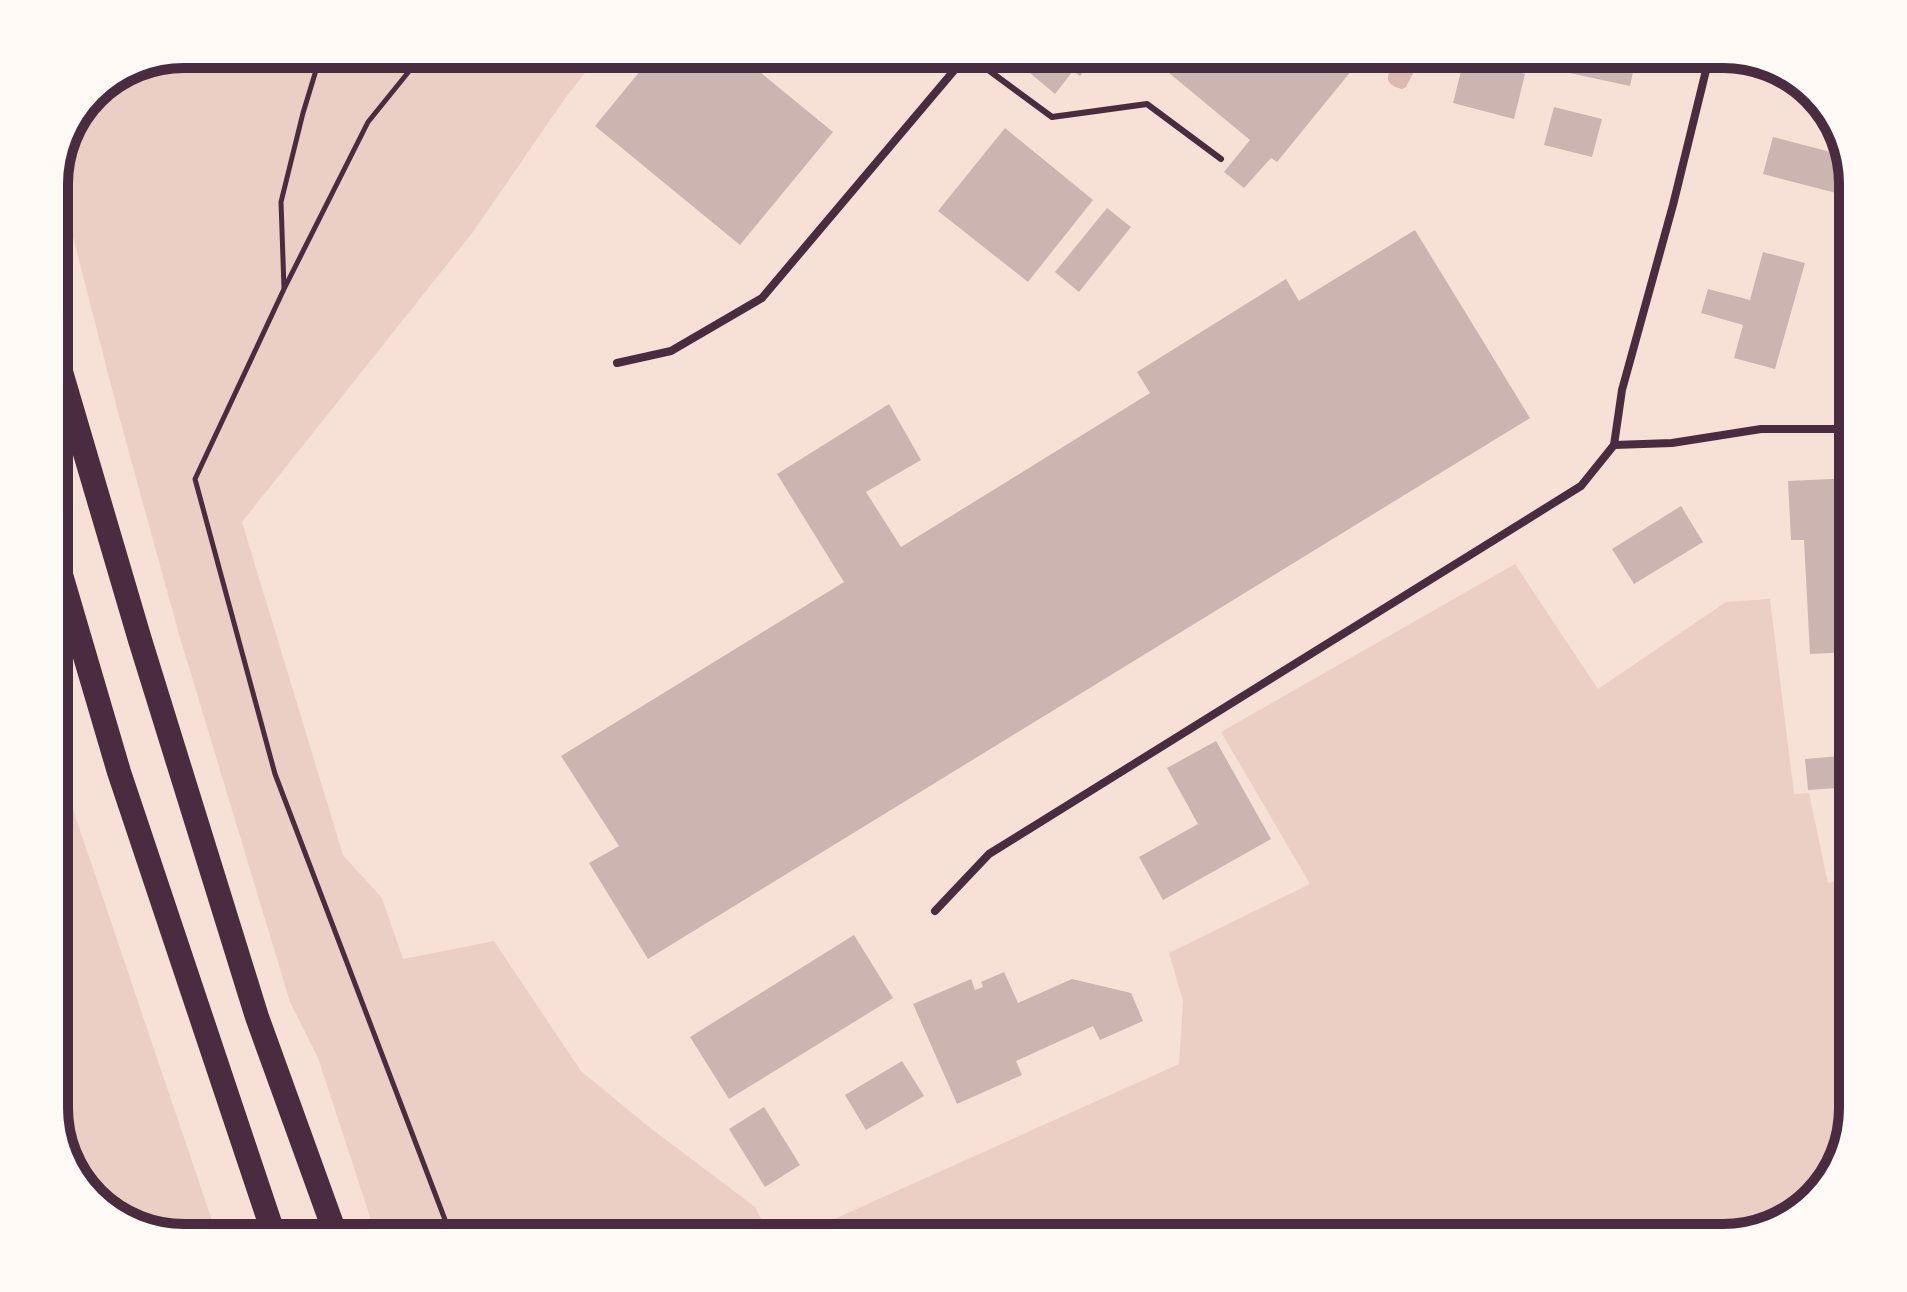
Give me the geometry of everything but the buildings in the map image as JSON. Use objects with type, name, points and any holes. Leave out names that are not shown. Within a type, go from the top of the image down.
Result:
[{"type":"highway","points":[[68,396],[257,1017],[332,1224]]},
{"type":"highway","points":[[68,599],[119,772],[270,1224]]},
{"type":"street","points":[[617,363],[671,351],[762,298],[956,68]]},
{"type":"street","points":[[935,911],[989,854],[1581,486],[1614,445],[1622,390],[1707,68]]},
{"type":"street","points":[[1614,445],[1672,443],[1761,429],[1839,429]]},
{"type":"lane","points":[[987,68],[1052,117],[1147,104],[1221,159]]},
{"type":"path","points":[[284,289],[281,202],[317,68]]},
{"type":"path","points":[[412,68],[368,122],[284,289],[195,479],[275,774],[447,1224]]},
{"type":"shaded area","points":[[184,68],[589,68],[473,232],[242,522],[343,855],[382,898],[403,959],[494,941],[581,1071],[755,1207],[764,1224],[372,1224],[318,1058],[290,1002],[178,631],[68,218],[68,176],[80,132],[92,113],[119,87],[161,70]]},
{"type":"shaded area","points":[[1416,68],[1402,89],[1390,83],[1390,70]]},
{"type":"shaded area","points":[[1515,564],[1598,689],[1726,602],[1770,599],[1794,794],[1809,793],[1828,883],[1839,880],[1839,1108],[1833,1146],[1820,1173],[1781,1209],[1753,1220],[1723,1224],[823,1224],[1179,1064],[1183,1001],[1169,953],[1310,884],[1221,732]]},
{"type":"shaded area","points":[[68,795],[213,1224],[169,1223],[132,1212],[97,1185],[77,1153],[68,1116]]}]
